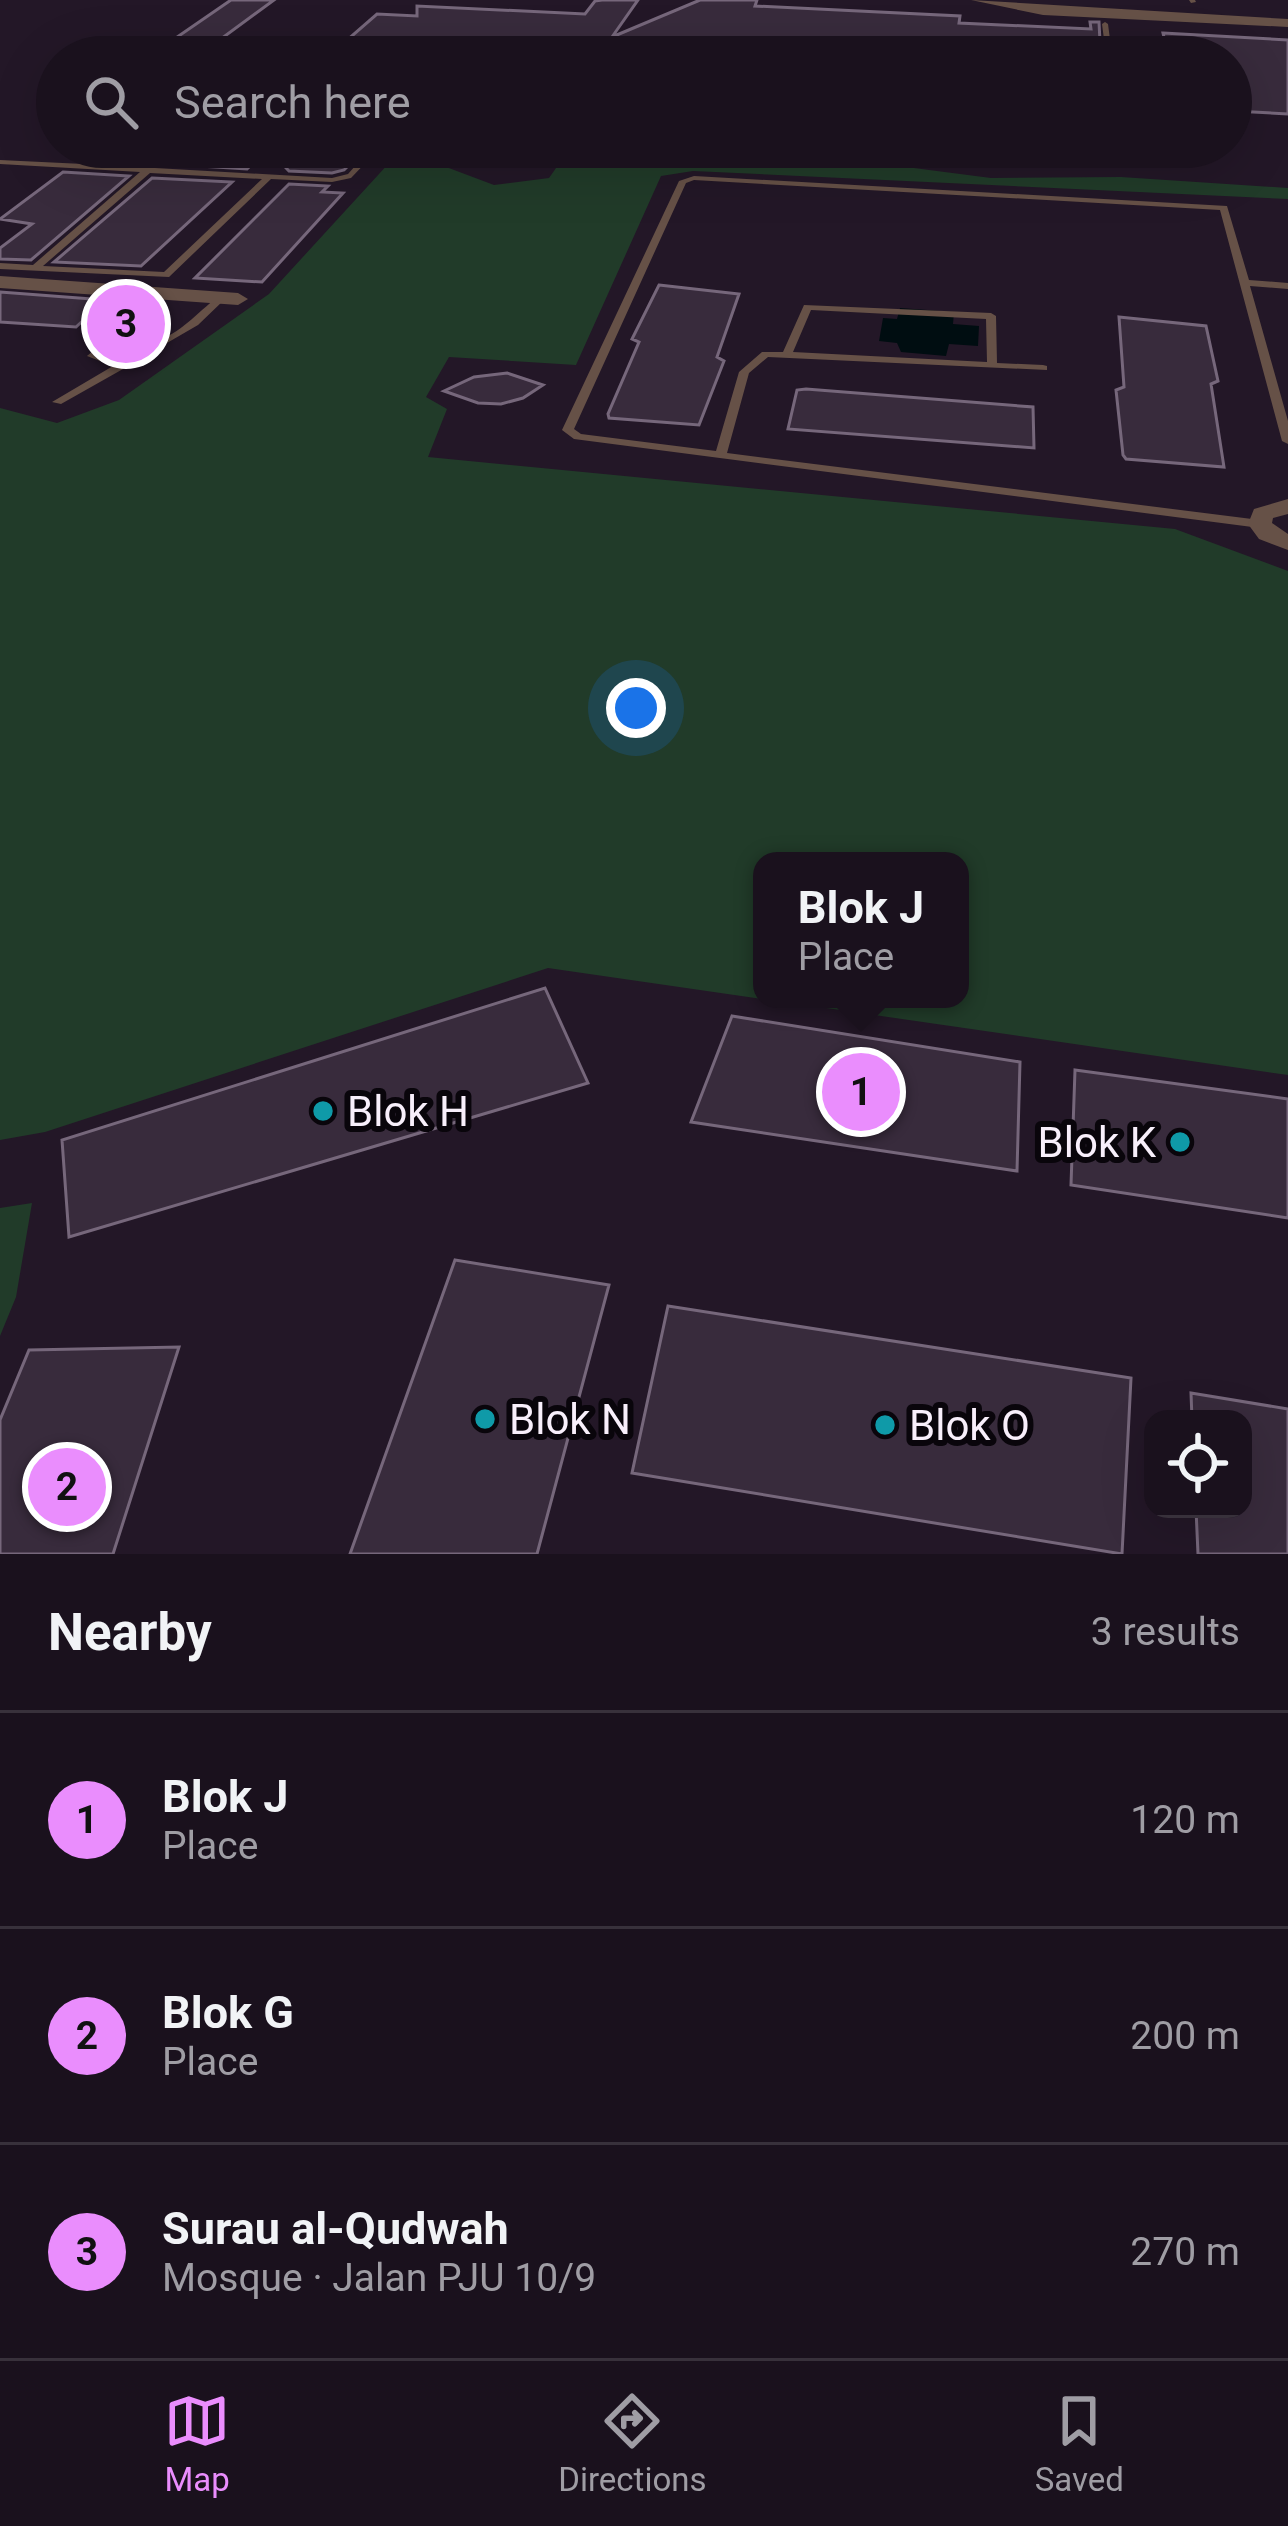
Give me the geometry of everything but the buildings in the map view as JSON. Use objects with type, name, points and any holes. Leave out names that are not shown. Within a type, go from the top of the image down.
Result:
[{"type":"street","points":[[978,0],[1030,10],[1142,11],[1288,23]]},
{"type":"street","points":[[0,282],[229,298]]},
{"type":"street","points":[[1288,506],[1262,514],[1260,524],[1268,534],[1288,543]]},
{"type":"lane","points":[[105,0],[177,4]]},
{"type":"lane","points":[[1105,24],[1107,36]]},
{"type":"lane","points":[[0,162],[36,164]]},
{"type":"lane","points":[[112,168],[346,179],[357,168]]},
{"type":"lane","points":[[34,269],[151,168]]},
{"type":"lane","points":[[0,266],[166,275],[268,177]]},
{"type":"lane","points":[[1260,524],[568,433],[685,179],[1220,207],[1226,210],[1288,441]]},
{"type":"lane","points":[[1244,284],[1288,286]]},
{"type":"lane","points":[[57,402],[124,366],[229,298]]},
{"type":"lane","points":[[788,353],[807,307],[928,312],[991,316],[992,364]]},
{"type":"lane","points":[[124,366],[92,356],[116,342],[160,344]]},
{"type":"lane","points":[[721,455],[750,363],[766,354],[1043,368]]},
{"type":"green space","points":[[384,168],[449,168],[494,185],[549,178],[556,168],[914,168],[991,178],[1121,177],[1288,188],[1288,199],[693,171],[661,176],[576,365],[449,357],[426,397],[447,409],[428,457],[1175,529],[1288,571],[1288,1075],[826,1008],[969,1008],[969,852],[753,852],[753,998],[548,968],[45,1132],[0,1140],[0,408],[57,423],[119,400],[269,294]]},
{"type":"green space","points":[[32,1203],[16,1297],[0,1336],[0,1208]]},
{"type":"shaded area","points":[[900,308],[954,312],[953,324],[979,326],[978,346],[949,344],[946,356],[901,352],[897,343],[879,341],[883,318],[897,319]]},
{"type":"place","name":"Surau al-Qudwah","points":[[126,324]]},
{"type":"place","name":"Blok J","points":[[861,1092]]},
{"type":"place","name":"Blok H","points":[[323,1111]]},
{"type":"place","name":"Blok K","points":[[1180,1142]]},
{"type":"place","name":"Blok N","points":[[485,1419]]},
{"type":"place","name":"Blok O","points":[[885,1425]]},
{"type":"place","name":"Blok G","points":[[67,1487]]}]
